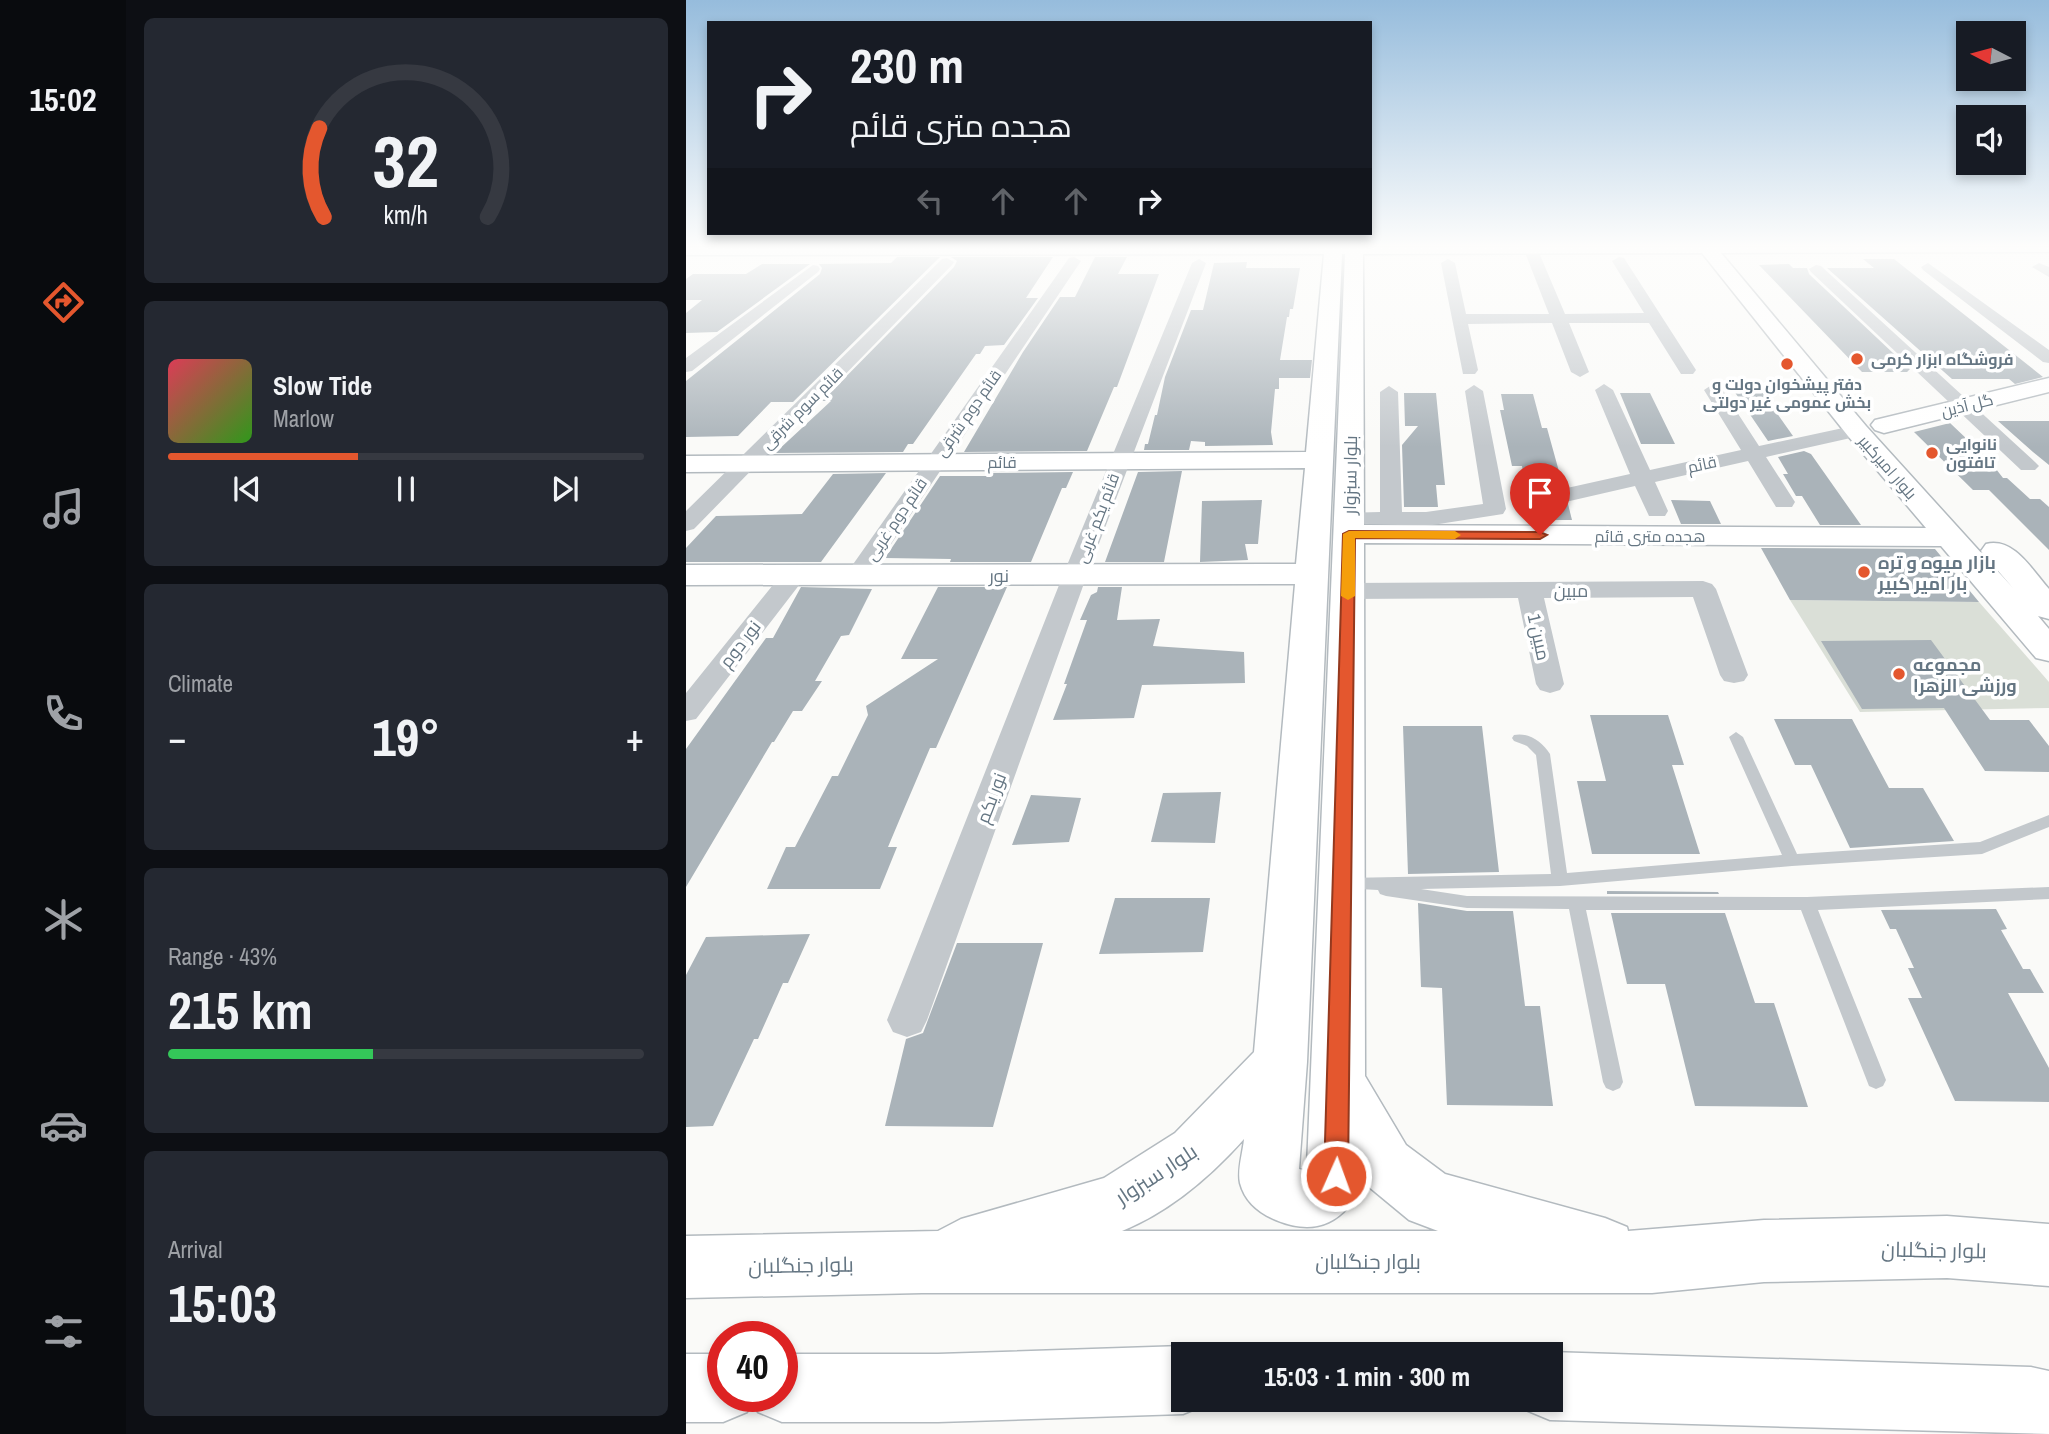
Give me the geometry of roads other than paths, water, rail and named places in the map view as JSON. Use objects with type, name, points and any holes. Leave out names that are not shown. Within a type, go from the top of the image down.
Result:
[{"type":"street","points":[[686,366],[754,314]]},
{"type":"street","name":"قائم سوم شرقی","points":[[686,524],[896,314]]},
{"type":"street","name":"قائم دوم شرقی","points":[[934,463],[1037,314]]},
{"type":"street","name":"قائم یکم غربی","points":[[1075,575],[1178,314]]},
{"type":"street","name":"بلوار سبزوار","points":[[1336,314],[1319,460],[1269,1181],[1282,1195],[1296,1200],[1315,1198],[1327,1191],[1336,1176],[1349,526],[1344,314]]},
{"type":"street","points":[[1457,314],[1469,370]]},
{"type":"street","points":[[1555,314],[1580,372]]},
{"type":"street","points":[[1652,314],[1687,370]]},
{"type":"street","name":"بلوار امیرکبیر","points":[[1767,314],[1857,432],[2049,650]]},
{"type":"street","name":"بلوار امیرکبیر","points":[[1779,314],[1902,444]]},
{"type":"street","points":[[1865,314],[2028,466]]},
{"type":"street","points":[[1990,314],[2049,358]]},
{"type":"street","points":[[1458,319],[1655,318]]},
{"type":"street","name":"گل آذین","points":[[1884,425],[2049,385]]},
{"type":"street","points":[[1604,390],[1657,511]]},
{"type":"street","points":[[1713,390],[1784,502]]},
{"type":"street","points":[[1349,526],[1495,509],[1474,391]]},
{"type":"street","points":[[1389,392],[1391,519]]},
{"type":"street","name":"قائم","points":[[1548,499],[1857,432]]},
{"type":"street","name":"قائم","points":[[686,464],[1319,460]]},
{"type":"street","name":"قائم دوم غربی","points":[[858,575],[934,463]]},
{"type":"street","name":"هجده متری قائم","points":[[1349,526],[1950,537]]},
{"type":"street","points":[[1980,532],[2049,609]]},
{"type":"street","name":"نور","points":[[686,575],[1311,574]]},
{"type":"street","name":"نور دوم","points":[[686,712],[794,575]]},
{"type":"street","name":"نور یکم","points":[[907,1020],[1075,575]]},
{"type":"street","name":"مبین","points":[[1348,591],[1703,589],[1734,675]]},
{"type":"street","name":"مبین 1","points":[[1529,590],[1549,684]]},
{"type":"street","name":"بلوار سبزوار","points":[[922,1262],[1118,1203],[1195,1152],[1279,1062]]},
{"type":"street","points":[[1339,1082],[1385,1165],[1430,1199],[1652,1262]]},
{"type":"street","name":"بلوار جنگلبان","points":[[686,1268],[922,1262],[1652,1262],[1764,1251],[1934,1247],[2049,1255]]},
{"type":"street","points":[[798,1388],[938,1388],[1171,1380]]},
{"type":"street","points":[[1563,1387],[2017,1401],[2049,1405]]},
{"type":"street","points":[[686,1388],[707,1388]]},
{"type":"lane","points":[[1736,737],[1792,860]]},
{"type":"lane","points":[[1519,738],[1532,743],[1543,754],[1560,880]]},
{"type":"lane","points":[[1343,884],[1560,880],[1792,860],[1982,848],[2049,821]]},
{"type":"lane","points":[[1343,884],[1467,902],[1807,904],[2049,893]]},
{"type":"lane","points":[[1576,903],[1613,1082]]},
{"type":"lane","points":[[1807,904],[1876,1080]]},
{"type":"place","name":"فروشگاه ابزار کرمی","points":[[1857,359]]},
{"type":"place","name":"دفتر پیشخوان دولت و بخش عمومی غیر دولتی","points":[[1787,364]]},
{"type":"place","name":"نانوایی تافتون","points":[[1932,453]]},
{"type":"place","name":"بازار میوه و تره بار امیر کبیر","points":[[1864,572]]},
{"type":"place","name":"مجموعه ورزشی الزهرا","points":[[1899,674]]}]
